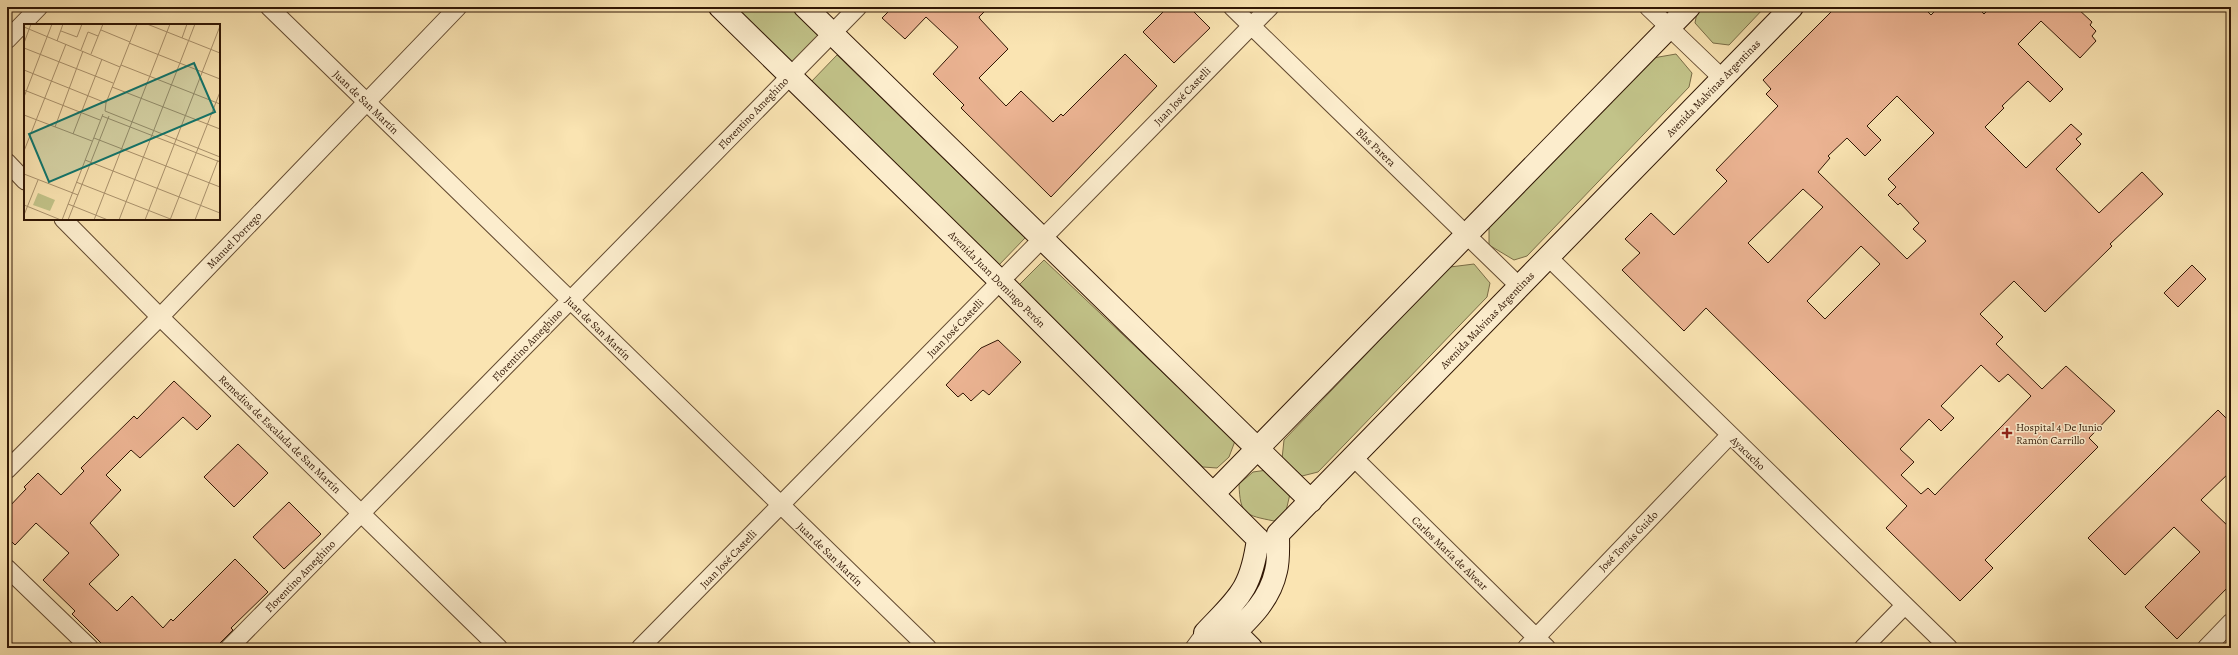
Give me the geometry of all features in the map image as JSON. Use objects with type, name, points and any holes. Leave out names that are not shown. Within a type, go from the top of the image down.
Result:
[{"type":"main road","name":"Avenida Juan Domingo Perón","points":[[720,7],[1214,493],[1268,536]]},
{"type":"main road","points":[[805,7],[1311,501]]},
{"type":"main road","points":[[1214,493],[1689,7]]},
{"type":"main road","name":"Avenida Malvinas Argentinas","points":[[1268,536],[1311,501],[1792,7]]},
{"type":"main road","points":[[1215,643],[1220,617],[1239,597],[1249,581],[1255,561],[1268,536]]},
{"type":"main road","points":[[1215,643],[1258,609],[1271,590],[1277,570],[1268,536]]},
{"type":"main road","points":[[1215,643],[1251,648]]},
{"type":"street","points":[[7,40],[39,7]]},
{"type":"street","name":"Juan de San Martín","points":[[269,7],[780,506],[928,648]]},
{"type":"street","name":"Manuel Dorrego","points":[[7,470],[160,317],[458,7]]},
{"type":"street","name":"Florentino Ameghino","points":[[229,648],[858,7]]},
{"type":"street","name":"Blas Parera","points":[[1232,7],[1519,286]]},
{"type":"street","name":"Juan José Castelli","points":[[640,648],[1270,7]]},
{"type":"street","points":[[1648,7],[1722,78]]},
{"type":"street","points":[[7,162],[24,180]]},
{"type":"street","name":"Remedios de Escalada de San Martín","points":[[64,220],[160,317],[499,648]]},
{"type":"street","name":"Ayacucho","points":[[1548,257],[1949,648]]},
{"type":"street","name":"José Tomás Guido","points":[[1537,644],[1730,435]]},
{"type":"street","name":"Carlos María de Alvear","points":[[1353,457],[1537,644]]},
{"type":"street","points":[[7,568],[90,648]]},
{"type":"street","points":[[1863,648],[1905,605]]},
{"type":"street","points":[[2206,648],[2231,622]]},
{"type":"green space","points":[[732,7],[790,7],[820,35],[792,64]]},
{"type":"green space","points":[[1698,7],[1765,7],[1729,45],[1713,43],[1695,23]]},
{"type":"green space","points":[[1676,54],[1692,73],[1689,87],[1527,256],[1514,260],[1489,245],[1489,225],[1653,58]]},
{"type":"green space","points":[[837,55],[1025,238],[998,266],[810,83]]},
{"type":"green space","points":[[1044,260],[1235,441],[1229,457],[1217,468],[1203,467],[1016,288]]},
{"type":"green space","points":[[1474,264],[1490,283],[1487,297],[1318,472],[1302,476],[1282,459],[1284,440],[1450,267]]},
{"type":"green space","points":[[1267,470],[1290,494],[1286,511],[1274,521],[1250,515],[1243,508],[1241,502],[1239,484],[1253,472]]},
{"type":"building","points":[[893,7],[989,7],[979,17],[1008,49],[979,78],[1006,106],[1021,91],[1053,122],[1061,114],[1063,116],[1125,54],[1157,86],[1051,197],[961,108],[964,105],[933,74],[958,47],[926,17],[905,39],[882,18]]},
{"type":"building","points":[[1168,7],[1189,7],[1210,28],[1174,63],[1143,32]]},
{"type":"building","points":[[1836,7],[1923,7],[1931,15],[1939,7],[1977,7],[1984,14],[1991,7],[2076,7],[2092,22],[2090,25],[2096,31],[2092,36],[2096,41],[2080,58],[2041,21],[2018,44],[2063,89],[2050,102],[2028,81],[2002,106],[2004,108],[1985,127],[2026,168],[2071,124],[2082,134],[2076,139],[2081,144],[2056,169],[2099,213],[2142,172],[2163,194],[2110,244],[2112,246],[2045,312],[2014,281],[1980,314],[2003,337],[1996,344],[2042,389],[2066,366],[2115,411],[2089,438],[2098,447],[1985,560],[1993,568],[1960,601],[1886,528],[1907,506],[1706,308],[1684,331],[1622,270],[1640,253],[1625,239],[1651,213],[1674,235],[1727,181],[1716,170],[1778,106],[1766,94],[1771,89],[1763,80]],"holes":[[[1897,96],[1934,133],[1888,179],[1896,187],[1888,195],[1898,205],[1900,203],[1919,223],[1913,229],[1926,241],[1907,259],[1818,172],[1830,158],[1828,156],[1847,138],[1865,156],[1881,140],[1867,126]],[[1803,189],[1823,207],[1768,263],[1748,243]],[[1861,246],[1880,264],[1825,319],[1807,301]],[[1981,365],[1999,382],[2008,374],[2031,396],[1935,495],[1928,488],[1921,494],[1901,475],[1914,462],[1900,449],[1929,419],[1941,431],[1954,418],[1941,406]]]},
{"type":"building","points":[[2192,265],[2206,279],[2178,307],[2164,293]]},
{"type":"building","points":[[998,340],[1021,362],[989,395],[983,390],[971,401],[963,393],[958,397],[946,385],[981,348]]},
{"type":"building","points":[[174,381],[211,416],[197,430],[183,417],[140,458],[131,450],[106,475],[121,490],[90,523],[119,555],[89,584],[117,611],[132,596],[163,628],[171,619],[173,621],[235,559],[268,592],[231,628],[233,630],[215,648],[106,648],[72,614],[75,611],[43,580],[69,553],[36,523],[15,545],[7,537],[7,509],[26,489],[24,487],[38,473],[61,495],[84,471],[81,468],[134,416],[137,419]]},
{"type":"building","points":[[2218,410],[2231,423],[2231,471],[2201,500],[2231,529],[2231,584],[2177,639],[2145,607],[2200,552],[2174,527],[2125,575],[2088,538]]},
{"type":"building","points":[[238,444],[268,473],[234,507],[204,477]]},
{"type":"building","points":[[289,502],[321,534],[284,569],[253,537]]},
{"type":"place","name":"Hospital 4 De Junio Ramón Carrillo","points":[[2007,433]]}]
